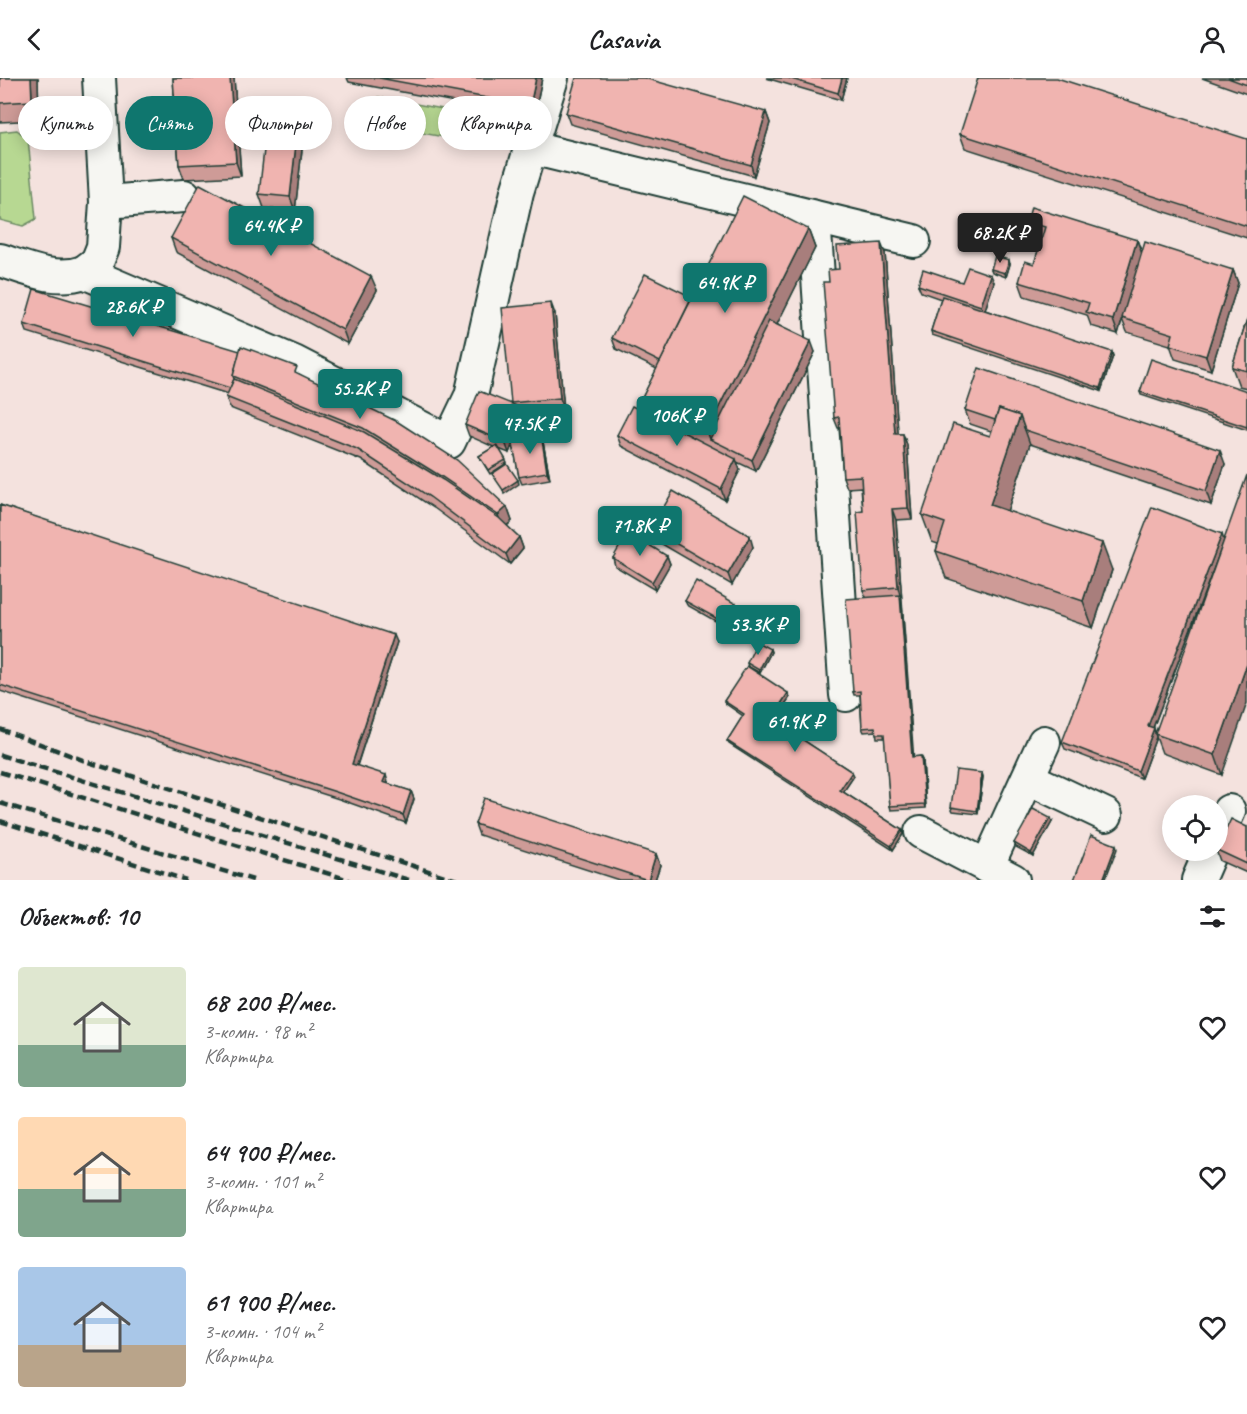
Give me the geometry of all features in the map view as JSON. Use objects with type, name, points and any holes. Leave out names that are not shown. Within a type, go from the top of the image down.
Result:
[{"type":"street","points":[[0,260],[56,277],[72,277],[84,272],[97,262],[103,247],[106,202],[99,78]]},
{"type":"street","points":[[547,96],[552,78]]},
{"type":"street","points":[[84,272],[294,362],[449,442],[471,396],[517,192],[530,150]]},
{"type":"street","points":[[539,150],[914,241]]},
{"type":"street","points":[[106,202],[184,196]]},
{"type":"street","points":[[814,217],[846,695]]},
{"type":"street","points":[[921,832],[1000,873],[1028,778],[1044,741]]},
{"type":"street","points":[[1028,778],[1106,815]]},
{"type":"street","points":[[1198,880],[1206,861]]},
{"type":"green space","points":[[426,106],[438,108],[438,136],[426,134]]},
{"type":"green space","points":[[17,130],[18,150],[29,150],[36,219],[23,226],[0,220],[0,132]]},
{"type":"building","points":[[0,78],[31,78],[32,96],[18,96],[18,102],[0,103]]},
{"type":"building","points":[[173,78],[230,78],[231,96],[225,96],[225,150],[235,150],[236,162],[179,165],[178,150],[213,150],[213,96],[174,96]]},
{"type":"building","points":[[379,78],[536,78],[532,96],[476,96]]},
{"type":"building","points":[[576,78],[644,78],[766,112],[751,165],[566,113]]},
{"type":"building","points":[[788,78],[842,78],[838,93]]},
{"type":"building","points":[[978,78],[1057,78],[1247,139],[1247,226],[960,134]]},
{"type":"building","points":[[1228,78],[1247,78],[1247,85]]},
{"type":"building","points":[[264,150],[295,150],[290,197],[259,194]]},
{"type":"building","points":[[200,184],[371,276],[343,330],[171,238]]},
{"type":"building","points":[[743,196],[808,229],[707,431],[642,398]]},
{"type":"building","points":[[1031,207],[1137,240],[1113,320],[1086,312],[1089,303],[1019,282],[1025,261],[1034,264],[1045,227],[1027,222]]},
{"type":"building","points":[[1145,242],[1233,270],[1206,356],[1170,345],[1173,334],[1122,318]]},
{"type":"building","points":[[881,243],[895,434],[903,434],[908,508],[892,509],[898,587],[863,590],[857,512],[863,511],[861,476],[843,477],[839,417],[834,418],[823,282],[829,282],[828,270],[839,269],[837,246]]},
{"type":"building","points":[[995,256],[1009,260],[1005,273],[991,269]]},
{"type":"building","points":[[968,267],[991,275],[981,306],[918,285],[923,269],[962,282]]},
{"type":"building","points":[[645,274],[692,297],[660,362],[612,338]]},
{"type":"building","points":[[34,289],[240,351],[230,388],[24,324]]},
{"type":"building","points":[[942,296],[1112,352],[1100,388],[931,331]]},
{"type":"building","points":[[551,303],[560,398],[511,403],[502,308]]},
{"type":"building","points":[[1247,319],[1247,371],[1232,367]]},
{"type":"building","points":[[769,321],[811,341],[752,460],[710,439]]},
{"type":"building","points":[[241,346],[297,367],[295,372],[398,422],[457,460],[507,507],[498,515],[363,428],[233,376]]},
{"type":"building","points":[[1151,359],[1247,391],[1247,427],[1140,392]]},
{"type":"building","points":[[979,368],[1220,450],[1206,491],[1025,430],[1020,416],[999,409],[995,420],[965,410]]},
{"type":"building","points":[[234,379],[364,432],[443,480],[499,518],[519,537],[506,554],[430,497],[357,449],[226,397]]},
{"type":"building","points":[[479,391],[519,407],[505,442],[465,425]]},
{"type":"building","points":[[632,406],[736,459],[721,489],[617,435]]},
{"type":"building","points":[[999,409],[1020,416],[990,505],[1102,543],[1083,601],[936,551],[945,523],[922,515],[953,424],[990,436]]},
{"type":"building","points":[[541,434],[547,472],[519,477],[512,439]]},
{"type":"building","points":[[497,445],[506,460],[488,470],[479,456]]},
{"type":"building","points":[[507,464],[518,480],[503,490],[492,474]]},
{"type":"building","points":[[1247,475],[1247,664],[1215,755],[1155,734]]},
{"type":"building","points":[[673,491],[750,536],[728,574],[651,529]]},
{"type":"building","points":[[0,505],[394,635],[352,764],[386,775],[383,782],[411,791],[403,815],[0,685]]},
{"type":"building","points":[[1152,507],[1222,534],[1148,726],[1154,728],[1138,771],[1062,742]]},
{"type":"building","points":[[628,532],[667,556],[652,582],[613,558]]},
{"type":"building","points":[[696,581],[736,604],[725,623],[685,601]]},
{"type":"building","points":[[900,595],[912,757],[921,756],[925,804],[890,806],[884,734],[876,734],[875,727],[862,728],[860,691],[853,692],[846,599]]},
{"type":"building","points":[[757,642],[770,649],[759,670],[747,663]]},
{"type":"building","points":[[747,666],[788,693],[771,719],[852,772],[840,790],[902,830],[891,846],[727,741],[744,714],[724,701]]},
{"type":"building","points":[[956,770],[982,773],[977,811],[951,807]]},
{"type":"building","points":[[484,798],[656,854],[648,880],[475,824]]},
{"type":"building","points":[[1033,809],[1050,818],[1031,853],[1014,843]]},
{"type":"building","points":[[1231,819],[1247,827],[1247,864],[1228,855],[1228,825]]},
{"type":"building","points":[[1091,835],[1116,845],[1103,880],[1074,880]]},
{"type":"railway","points":[[0,729],[88,762],[457,880]]},
{"type":"railway","points":[[0,755],[409,880]]},
{"type":"railway","points":[[0,772],[349,880]]},
{"type":"railway","points":[[0,803],[253,880]]},
{"type":"railway","points":[[0,821],[186,880]]}]
